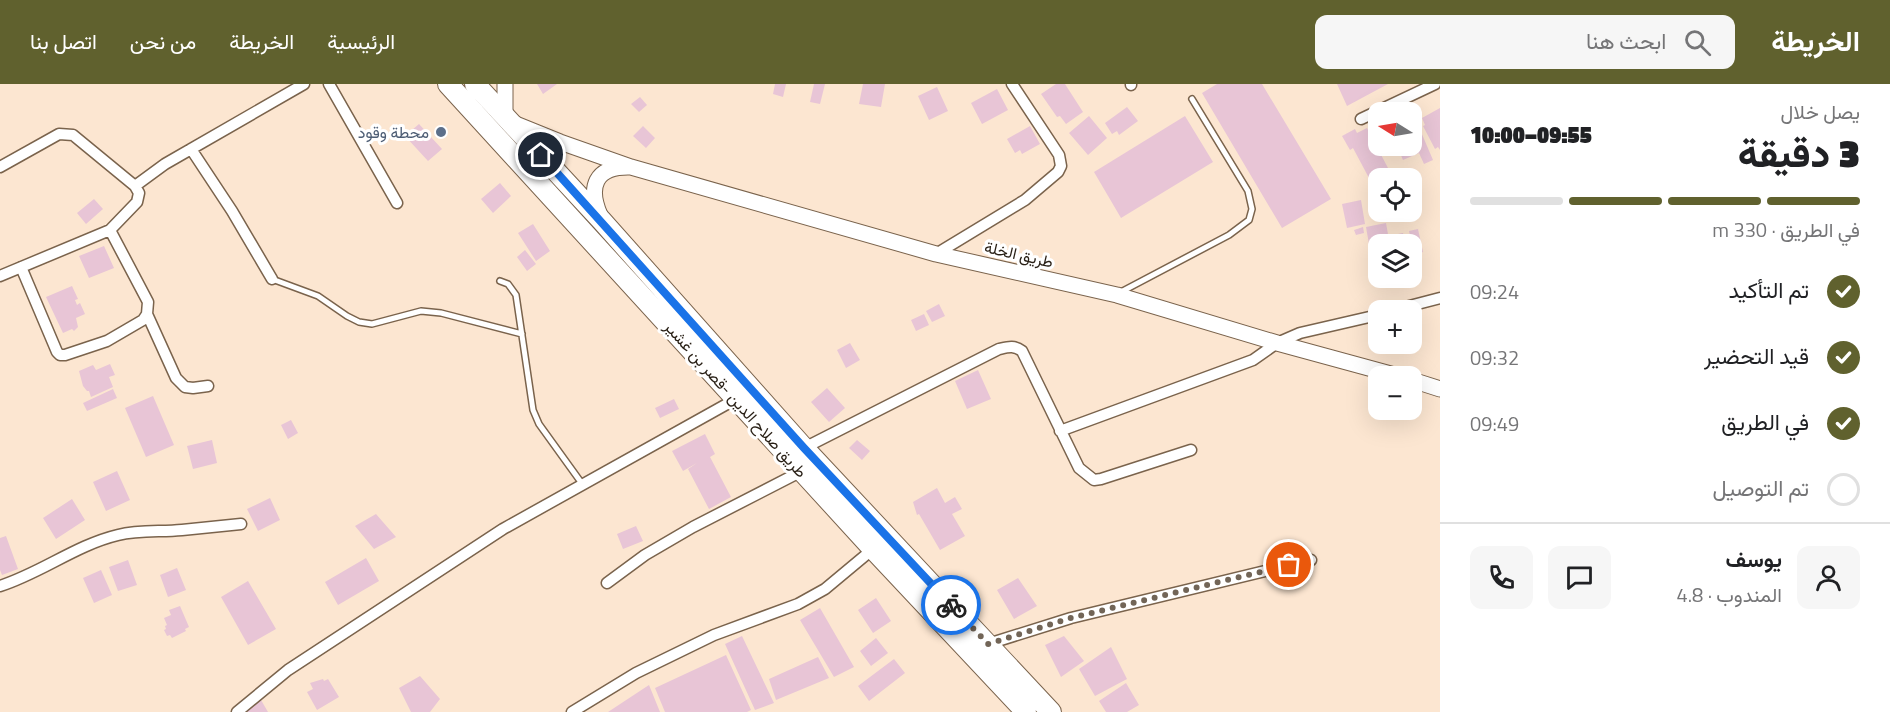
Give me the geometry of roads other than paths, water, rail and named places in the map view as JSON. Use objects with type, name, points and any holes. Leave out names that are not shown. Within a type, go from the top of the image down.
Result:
[{"type":"highway","name":"طريق صلاح الدين -قصر بن غشير","points":[[448,84],[873,549],[1026,712]]},
{"type":"highway","points":[[475,84],[602,221],[804,448],[1051,712]]},
{"type":"street","points":[[135,186],[165,164],[304,84]]},
{"type":"street","points":[[330,84],[397,203]]},
{"type":"street","points":[[505,84],[508,119]]},
{"type":"street","points":[[936,254],[1025,200],[1058,172],[1061,166],[1059,155],[1012,84]]},
{"type":"street","points":[[1361,119],[1435,84]]},
{"type":"street","name":"طريق الخلة","points":[[508,119],[560,142],[631,168],[936,254],[1117,295],[1368,368]]},
{"type":"street","points":[[0,167],[59,134],[66,133],[73,135],[135,186],[139,193],[139,199],[110,230],[0,276]]},
{"type":"street","points":[[191,149],[232,211],[272,279]]},
{"type":"street","name":"طريق الخلة","points":[[602,221],[593,195],[595,185],[600,176],[608,170],[618,167],[631,168]]},
{"type":"street","points":[[110,230],[148,302],[147,315],[181,384],[193,388],[208,386]]},
{"type":"street","points":[[21,267],[60,355],[107,341],[143,320],[147,315]]},
{"type":"street","points":[[1422,303],[1440,298]]},
{"type":"street","points":[[1060,431],[1253,360],[1276,343],[1300,333],[1368,317]]},
{"type":"street","points":[[804,448],[999,349],[1017,347],[1022,351],[1079,468],[1094,480],[1191,450]]},
{"type":"street","points":[[1422,383],[1440,389]]},
{"type":"street","points":[[237,712],[288,670],[503,529],[736,399]]},
{"type":"street","points":[[607,583],[645,555],[693,527],[802,471]]},
{"type":"street","points":[[0,586],[117,535],[149,530],[180,530],[242,524]]},
{"type":"street","points":[[572,712],[636,673],[714,635],[798,603],[825,589],[873,549]]},
{"type":"street","points":[[988,644],[1071,618],[1311,560]]},
{"type":"lane","points":[[1117,295],[1229,235],[1249,220],[1252,209],[1248,191],[1192,99]]},
{"type":"lane","points":[[272,279],[318,296],[359,322],[372,324],[421,311],[441,313],[522,334]]},
{"type":"lane","points":[[500,281],[508,284],[516,295],[533,410],[539,424],[583,485]]},
{"type":"place","name":"محطة وقود","points":[[441,132]]}]
